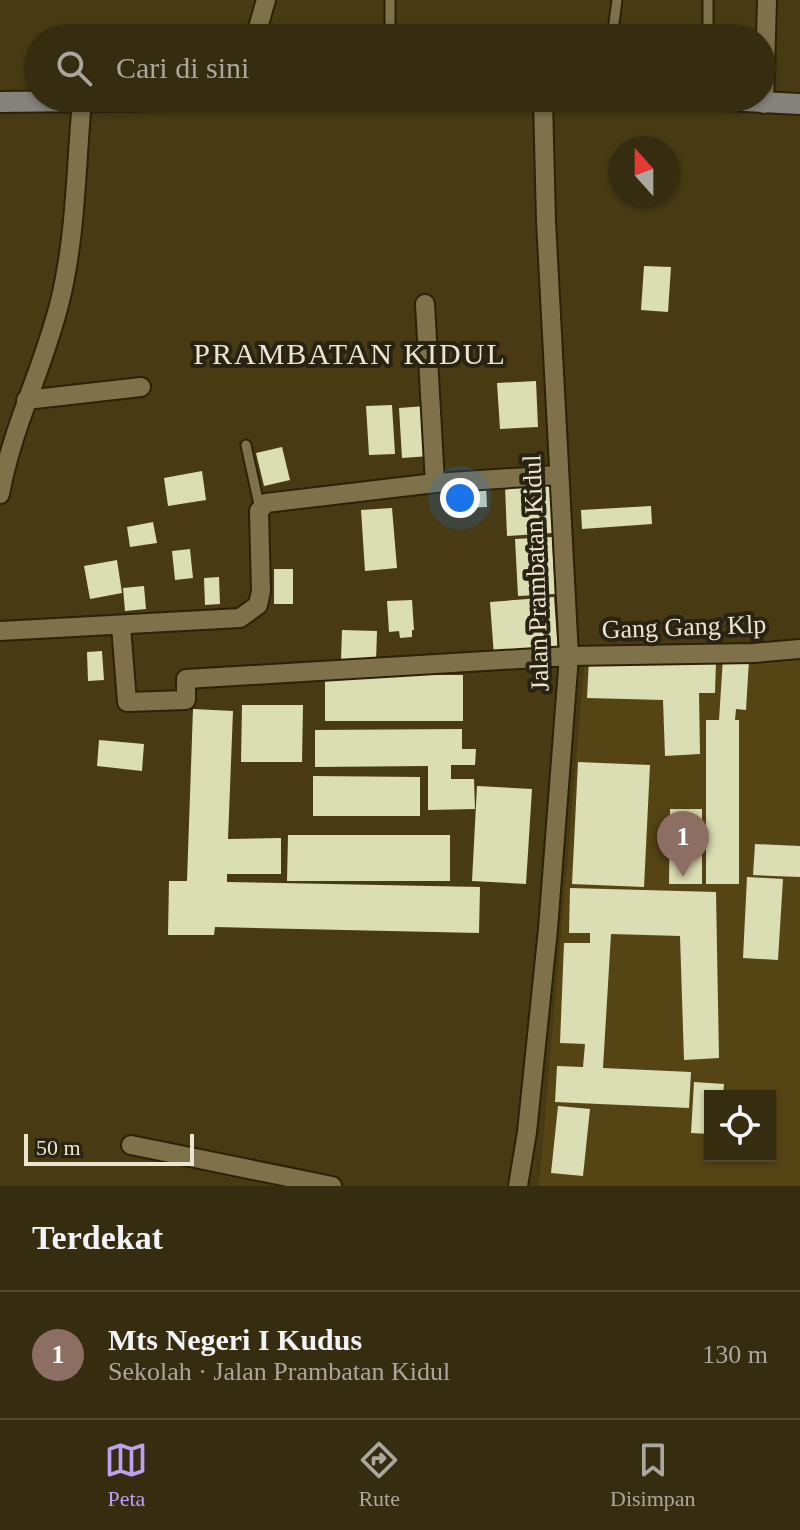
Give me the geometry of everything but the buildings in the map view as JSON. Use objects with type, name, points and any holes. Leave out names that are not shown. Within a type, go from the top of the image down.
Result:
[{"type":"main road","points":[[0,102],[24,101]]},
{"type":"main road","points":[[776,104],[800,104]]},
{"type":"street","points":[[259,24],[266,0]]},
{"type":"street","points":[[766,24],[767,0]]},
{"type":"street","points":[[0,494],[26,400],[48,348],[61,298],[68,261],[81,112]]},
{"type":"street","name":"Jalan Prambatan Kidul","points":[[518,1186],[527,1132],[548,929],[569,656],[558,475],[543,112]]},
{"type":"street","points":[[425,304],[435,483]]},
{"type":"street","points":[[26,400],[141,387]]},
{"type":"street","points":[[0,631],[240,618],[258,605],[261,591],[260,509],[266,503],[435,483],[558,475]]},
{"type":"street","name":"Gang Gang Klp","points":[[121,626],[127,702],[186,700],[186,679],[569,656],[762,653],[800,649]]},
{"type":"street","points":[[131,1145],[244,1177],[332,1186]]},
{"type":"lane","points":[[390,0],[390,24]]},
{"type":"lane","points":[[614,24],[617,0]]},
{"type":"lane","points":[[708,0],[708,24]]},
{"type":"lane","points":[[246,445],[260,509]]},
{"type":"shaded area","points":[[800,657],[800,1186],[539,1186],[585,658]]},
{"type":"place","name":"Mts Negeri I Kudus","points":[[683,877]]},
{"type":"district","name":"PRAMBATAN KIDUL","points":[[350,353]]}]
